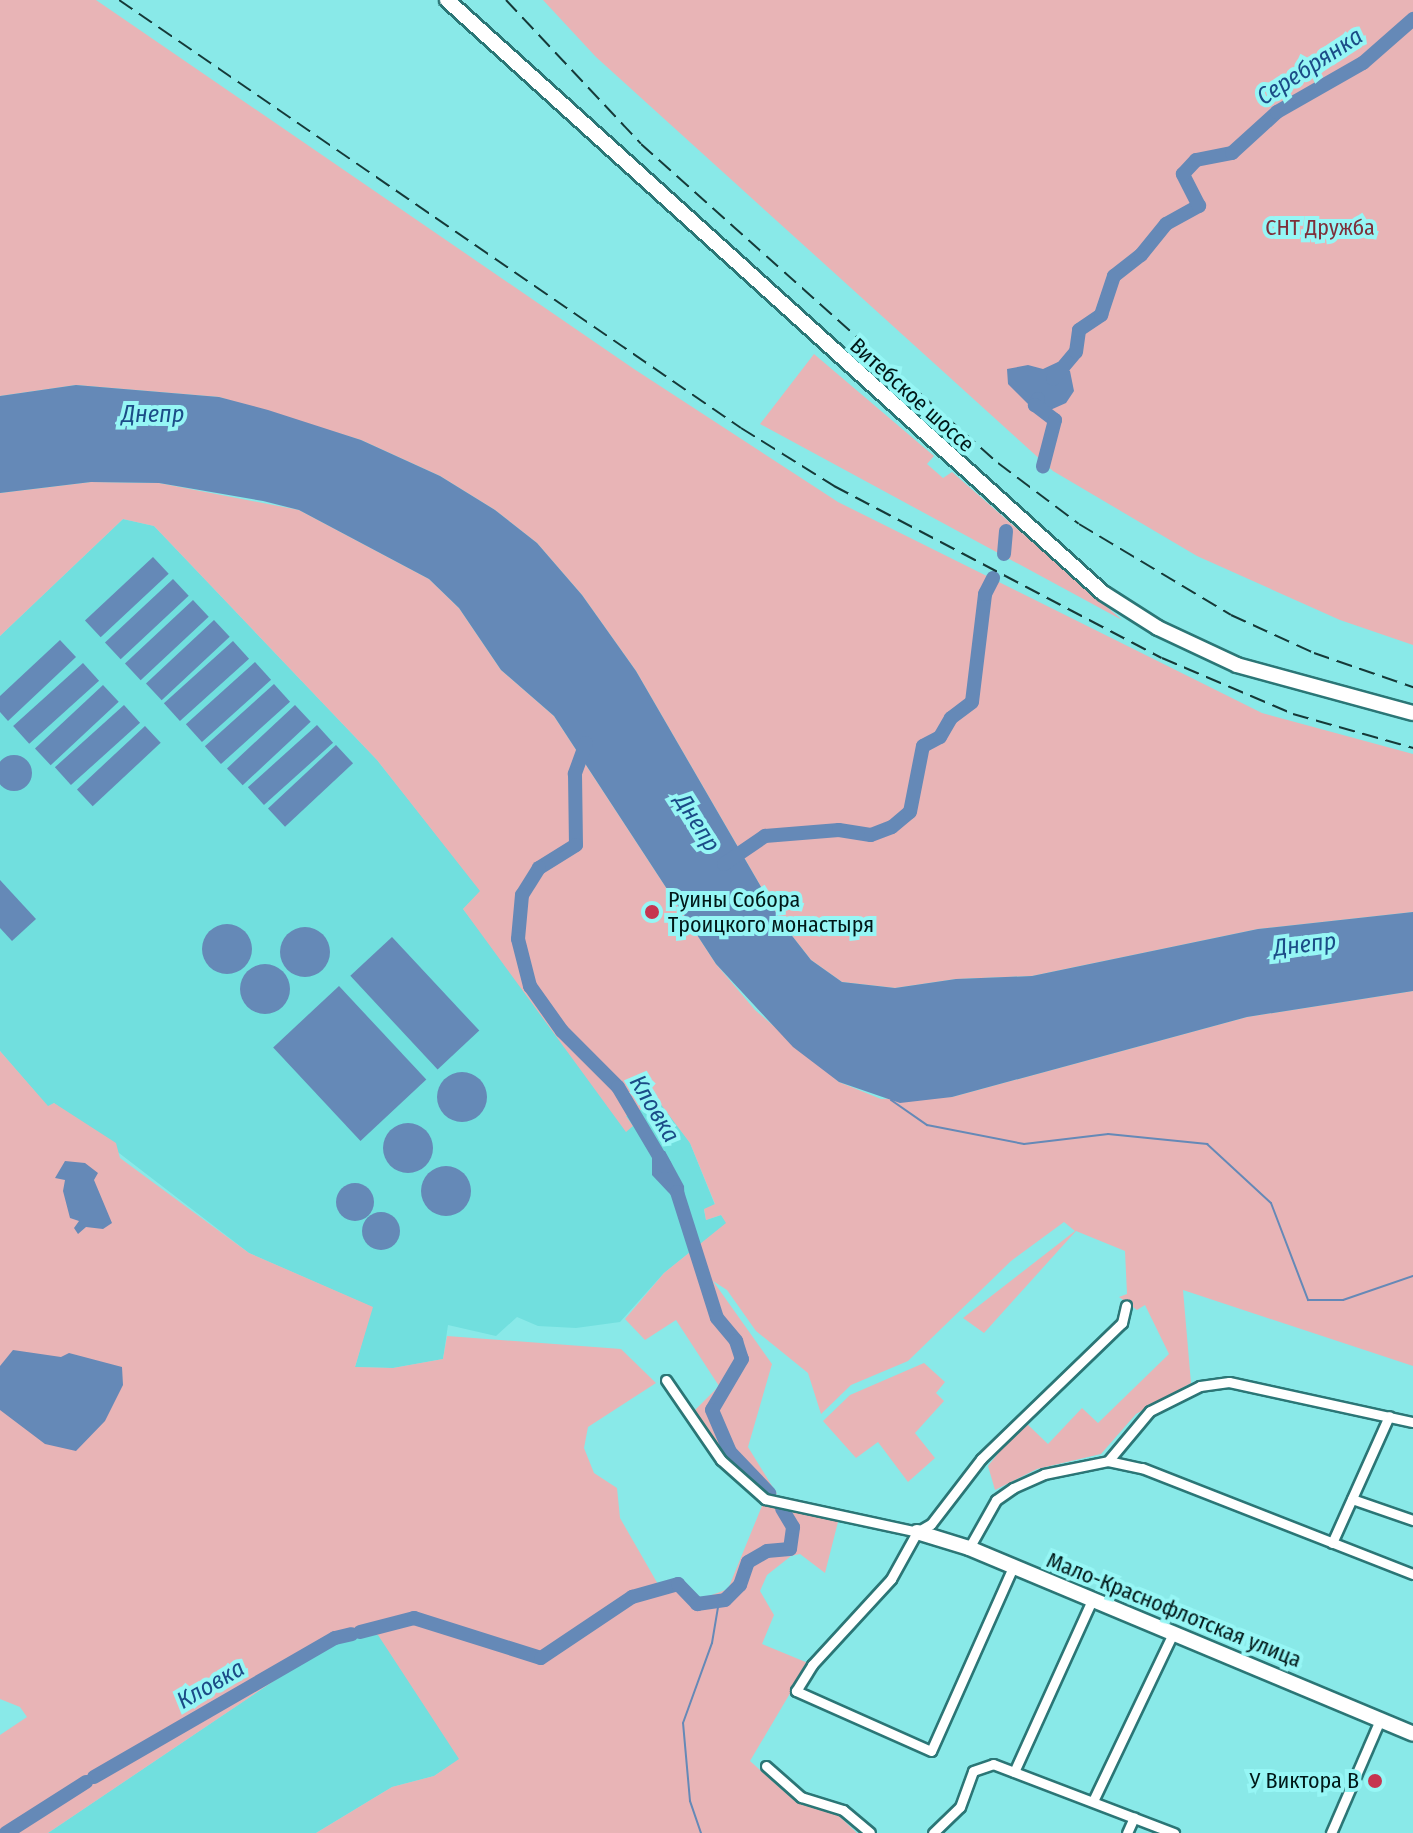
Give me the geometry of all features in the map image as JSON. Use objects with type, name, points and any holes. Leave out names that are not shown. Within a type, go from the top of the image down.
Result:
[{"type":"main road","name":"Витебское шоссе","points":[[447,0],[1103,593],[1158,628],[1237,665],[1413,713]]},
{"type":"main road","name":"Мало-Краснофлотская улица","points":[[917,1532],[969,1548],[1413,1734]]},
{"type":"street","points":[[1013,1567],[931,1751],[796,1691],[812,1665],[891,1579],[917,1532],[931,1524],[981,1459],[1122,1323],[1126,1305]]},
{"type":"street","points":[[666,1380],[721,1460],[765,1499],[917,1532]]},
{"type":"street","points":[[1108,1461],[1150,1411],[1200,1386],[1229,1382],[1413,1422]]},
{"type":"street","points":[[1332,1543],[1389,1416]]},
{"type":"street","points":[[969,1548],[996,1500],[1013,1488],[1044,1474],[1108,1461],[1142,1468],[1413,1574]]},
{"type":"street","points":[[1352,1499],[1413,1520]]},
{"type":"street","points":[[1014,1772],[1092,1600]]},
{"type":"street","points":[[1093,1801],[1173,1633]]},
{"type":"street","points":[[1331,1833],[1380,1720]]},
{"type":"street","points":[[933,1833],[960,1807],[973,1771],[993,1764],[1174,1833]]},
{"type":"street","points":[[766,1766],[801,1797],[843,1810],[870,1833]]},
{"type":"street","points":[[1127,1833],[1134,1817]]},
{"type":"shaded area","points":[[123,519],[154,526],[377,760],[481,891],[463,909],[625,1116],[660,1101],[690,1143],[715,1205],[704,1210],[706,1220],[721,1215],[727,1223],[664,1273],[620,1322],[576,1328],[538,1326],[517,1317],[496,1336],[448,1325],[443,1359],[393,1368],[355,1367],[372,1307],[249,1253],[54,1103],[48,1107],[0,1051],[0,636]]},
{"type":"shaded area","points":[[345,1633],[378,1634],[460,1759],[434,1776],[392,1787],[316,1833],[48,1833]]},
{"type":"green space","points":[[0,0],[96,0],[634,369],[838,502],[1262,713],[1413,754],[1413,912],[1258,929],[1032,976],[956,979],[895,988],[842,982],[811,960],[782,923],[636,671],[582,595],[537,543],[495,510],[440,476],[361,440],[219,397],[76,385],[0,396]]},
{"type":"green space","name":"СНТ Дружба","points":[[543,0],[1413,0],[1413,645],[1340,620],[1197,556],[1053,471],[596,57]]},
{"type":"green space","points":[[814,354],[934,456],[927,464],[943,478],[952,472],[1122,620],[760,424]]},
{"type":"green space","points":[[91,482],[159,483],[299,510],[429,579],[459,608],[501,670],[554,716],[716,964],[755,1010],[839,1082],[881,1099],[952,1097],[1247,1017],[1413,991],[1413,1366],[1183,1290],[1191,1383],[1136,1414],[1101,1454],[1037,1469],[995,1490],[988,1466],[1024,1421],[1048,1444],[1082,1408],[1098,1423],[1169,1354],[1145,1305],[1137,1310],[1119,1297],[1127,1294],[1125,1251],[1076,1231],[984,1333],[963,1318],[1075,1231],[1064,1222],[1011,1261],[908,1361],[851,1385],[821,1414],[808,1373],[756,1331],[727,1290],[713,1281],[772,1364],[748,1447],[777,1494],[762,1493],[717,1450],[693,1412],[719,1386],[676,1320],[645,1340],[625,1319],[664,1273],[726,1223],[721,1215],[706,1220],[704,1209],[715,1204],[690,1143],[659,1102],[626,1116],[633,1126],[626,1132],[463,909],[480,891],[377,760],[154,526],[123,519],[0,636],[0,493]]},
{"type":"green space","points":[[0,1051],[48,1106],[54,1103],[116,1143],[120,1158],[249,1253],[373,1307],[355,1367],[393,1368],[443,1359],[447,1336],[621,1349],[656,1383],[588,1427],[584,1448],[594,1473],[617,1488],[620,1518],[659,1586],[678,1582],[701,1599],[728,1589],[764,1501],[839,1518],[825,1573],[800,1554],[791,1556],[767,1575],[760,1591],[774,1615],[762,1644],[808,1663],[750,1761],[797,1803],[838,1815],[857,1833],[316,1833],[392,1787],[434,1776],[459,1759],[378,1635],[345,1633],[48,1833],[0,1833],[0,1735],[27,1717],[20,1707],[0,1699]]},
{"type":"green space","points":[[924,1363],[945,1382],[936,1393],[944,1401],[915,1433],[935,1458],[908,1482],[878,1442],[856,1458],[823,1421],[850,1395]]},
{"type":"water","points":[[1058,362],[1070,371],[1074,391],[1066,403],[1039,415],[1008,384],[1007,369],[1028,365],[1043,369]]},
{"type":"water","name":"Днепр","points":[[76,385],[219,397],[268,410],[361,440],[440,476],[495,510],[537,543],[582,595],[636,671],[782,923],[811,960],[842,982],[895,988],[956,979],[1032,976],[1258,929],[1413,912],[1413,991],[1247,1017],[952,1097],[900,1103],[839,1082],[793,1047],[716,964],[554,716],[501,670],[459,608],[429,579],[299,510],[263,501],[159,483],[91,482],[0,493],[0,396]]},
{"type":"water","points":[[153,557],[169,574],[101,637],[85,620]]},
{"type":"water","points":[[173,579],[189,596],[121,659],[105,642]]},
{"type":"water","points":[[193,600],[209,617],[141,680],[125,663]]},
{"type":"water","points":[[214,620],[230,637],[162,700],[146,683]]},
{"type":"water","points":[[60,640],[76,657],[8,721],[0,712],[0,696]]},
{"type":"water","points":[[233,641],[249,659],[180,721],[164,703]]},
{"type":"water","points":[[255,662],[271,680],[202,742],[186,724]]},
{"type":"water","points":[[83,663],[99,681],[29,744],[13,726]]},
{"type":"water","points":[[274,684],[290,702],[221,764],[205,746]]},
{"type":"water","points":[[103,685],[119,702],[51,765],[35,748]]},
{"type":"water","points":[[124,705],[140,723],[71,785],[55,767]]},
{"type":"water","points":[[295,705],[311,722],[243,785],[227,768]]},
{"type":"water","points":[[317,725],[333,743],[264,805],[248,787]]},
{"type":"water","points":[[145,726],[161,743],[93,806],[77,789]]},
{"type":"water","points":[[336,745],[353,763],[285,827],[268,808]]},
{"type":"water","points":[[14,755],[27,760],[32,773],[27,786],[14,791],[1,786],[-4,773],[1,760]]},
{"type":"water","points":[[0,880],[36,919],[12,941],[0,928]]},
{"type":"water","points":[[227,924],[245,931],[252,949],[245,967],[227,974],[209,967],[202,949],[209,931]]},
{"type":"water","points":[[305,927],[323,934],[330,952],[323,970],[305,977],[287,970],[280,952],[287,934]]},
{"type":"water","points":[[392,937],[479,1031],[438,1069],[350,976]]},
{"type":"water","points":[[265,964],[283,971],[290,989],[283,1007],[265,1014],[247,1007],[240,989],[247,971]]},
{"type":"water","points":[[339,986],[426,1080],[360,1141],[273,1047]]},
{"type":"water","points":[[462,1072],[480,1079],[487,1097],[480,1115],[462,1122],[444,1115],[437,1097],[444,1079]]},
{"type":"water","points":[[408,1123],[426,1130],[433,1148],[426,1166],[408,1173],[390,1166],[383,1148],[390,1130]]},
{"type":"water","points":[[652,1150],[665,1151],[684,1186],[685,1210],[652,1175]]},
{"type":"water","points":[[65,1161],[85,1163],[98,1173],[94,1180],[112,1223],[103,1229],[86,1227],[78,1234],[74,1228],[79,1221],[70,1218],[63,1191],[65,1180],[55,1178]]},
{"type":"water","points":[[446,1166],[464,1173],[471,1191],[464,1209],[446,1216],[428,1209],[421,1191],[428,1173]]},
{"type":"water","points":[[355,1183],[368,1189],[374,1202],[368,1215],[355,1221],[342,1215],[336,1202],[342,1189]]},
{"type":"water","points":[[381,1212],[394,1218],[400,1231],[394,1244],[381,1250],[368,1244],[362,1231],[368,1218]]},
{"type":"water","points":[[13,1350],[61,1357],[69,1353],[122,1367],[123,1385],[105,1421],[76,1451],[45,1444],[0,1410],[0,1366]]},
{"type":"waterway","name":"Серебрянка","points":[[1053,379],[1076,352],[1079,330],[1101,315],[1114,276],[1141,255],[1166,224],[1199,206],[1183,174],[1196,160],[1232,153],[1277,112],[1363,63],[1413,19]]},
{"type":"waterway","name":"Серебрянка","points":[[1038,399],[1035,405],[1055,420],[1043,466]]},
{"type":"waterway","name":"Серебрянка","points":[[1004,554],[1006,531]]},
{"type":"waterway","name":"Серебрянка","points":[[724,864],[765,836],[839,830],[871,835],[892,827],[910,812],[923,746],[940,737],[951,718],[972,702],[985,594],[993,578]]},
{"type":"waterway","name":"Кловка","points":[[586,743],[575,774],[576,845],[539,868],[522,895],[518,939],[530,986],[562,1031],[618,1087],[665,1166]]},
{"type":"waterway","points":[[891,1100],[927,1125],[1024,1144],[1108,1134],[1207,1144],[1271,1203],[1308,1300],[1343,1300],[1413,1276]]},
{"type":"waterway","name":"Кловка","points":[[677,1192],[717,1318],[736,1341],[742,1359],[712,1410],[730,1452],[769,1493]]},
{"type":"waterway","name":"Кловка","points":[[360,1632],[414,1618],[541,1658],[632,1597],[678,1584],[697,1604],[725,1600],[740,1585],[748,1562],[767,1551],[790,1549],[793,1527],[782,1509]]},
{"type":"waterway","points":[[701,1833],[690,1801],[683,1723],[712,1643],[719,1601]]},
{"type":"waterway","name":"Кловка","points":[[94,1777],[335,1638],[352,1634]]},
{"type":"waterway","name":"Кловка","points":[[6,1833],[86,1782]]},
{"type":"railway","points":[[119,0],[741,428],[834,486],[1162,658],[1293,714],[1413,748]]},
{"type":"railway","points":[[506,0],[641,144],[998,463],[1079,524],[1231,615],[1314,653],[1413,687]]},
{"type":"place","name":"Руины Собора Троицкого монастыря","points":[[652,912]]},
{"type":"place","name":"У Виктора В","points":[[1375,1781]]}]
